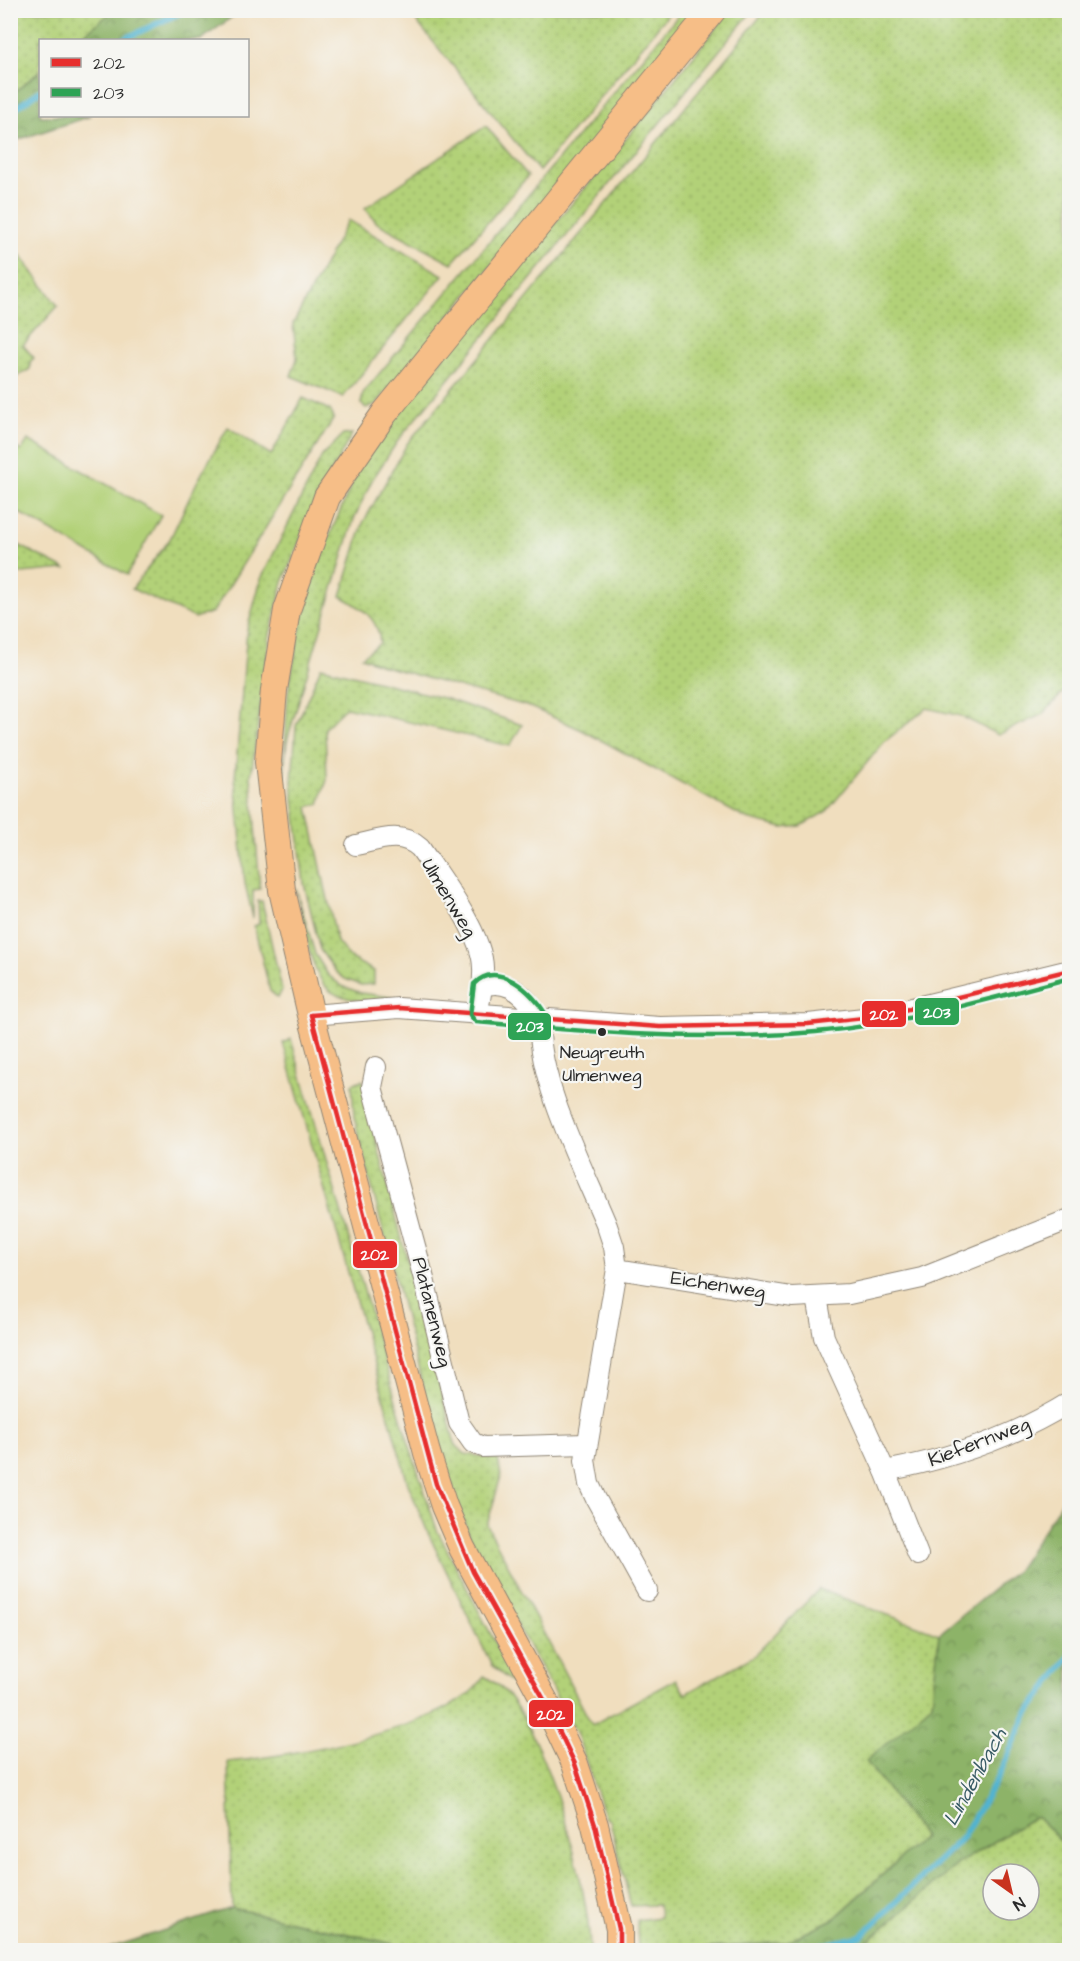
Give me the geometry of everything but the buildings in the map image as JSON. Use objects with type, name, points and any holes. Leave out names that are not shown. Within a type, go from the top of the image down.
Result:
[{"type":"main road","points":[[619,1950],[618,1929],[595,1825],[575,1764],[546,1703],[473,1572],[436,1484],[311,1015],[282,890],[268,762],[274,690],[287,610],[327,497],[384,414],[713,10]]},
{"type":"street","name":"Ulmenweg","points":[[356,845],[402,837],[411,840],[420,848],[457,905],[473,936],[483,967],[477,1015]]},
{"type":"street","points":[[311,1015],[399,1008],[540,1020],[738,1028],[864,1018],[944,1002],[1070,970]]},
{"type":"street","points":[[482,987],[500,983],[511,987],[532,1006],[540,1020],[539,1036],[545,1072],[614,1247],[617,1269],[585,1460],[592,1490],[647,1591]]},
{"type":"street","name":"Platanenweg","points":[[376,1067],[372,1087],[424,1279],[454,1403],[464,1432],[473,1443],[483,1447],[586,1444]]},
{"type":"street","name":"Eichenweg","points":[[617,1269],[773,1294],[818,1297],[867,1290],[922,1278],[1070,1219]]},
{"type":"street","points":[[818,1297],[824,1337],[885,1471],[918,1555]]},
{"type":"street","name":"Kiefernweg","points":[[885,1471],[959,1453],[1037,1420],[1070,1402]]},
{"type":"green space","points":[[113,10],[240,11],[202,39],[78,39]]},
{"type":"green space","points":[[11,11],[113,11],[78,39],[39,39],[39,72],[17,90],[11,91]]},
{"type":"green space","points":[[408,11],[671,11],[539,171]]},
{"type":"green space","points":[[682,11],[703,11],[376,404],[366,408],[361,404],[363,393]]},
{"type":"green space","points":[[730,11],[752,11],[399,439],[372,480],[354,519],[288,737],[284,791],[296,881],[293,882],[282,798],[288,692],[303,615],[317,565],[360,465],[462,333],[609,160]]},
{"type":"green space","points":[[765,11],[1070,11],[1069,686],[1043,714],[998,735],[961,716],[927,708],[884,742],[827,811],[801,826],[783,828],[747,819],[582,730],[530,707],[384,666],[362,657],[380,643],[379,634],[368,614],[341,596],[363,523],[407,444]]},
{"type":"green space","points":[[39,72],[39,117],[88,117],[11,142],[11,91],[17,90]]},
{"type":"green space","points":[[486,126],[528,176],[452,263],[377,223],[365,208]]},
{"type":"green space","points":[[348,220],[443,275],[343,397],[291,376],[297,359],[293,324]]},
{"type":"green space","points":[[11,243],[58,306],[23,345],[34,358],[30,362],[30,369],[11,380]]},
{"type":"green space","points":[[303,398],[330,410],[334,418],[213,612],[195,618],[132,589],[170,539],[197,482],[228,427],[271,455]]},
{"type":"green space","points":[[352,434],[317,498],[283,582],[270,634],[251,776],[260,889],[253,890],[253,918],[245,884],[235,778],[247,630],[261,579],[322,456],[343,435]]},
{"type":"green space","points":[[28,440],[161,515],[127,575],[11,508],[11,445],[21,451]]},
{"type":"green space","points":[[11,541],[65,569],[11,574]]},
{"type":"green space","points":[[321,667],[447,699],[522,725],[510,746],[346,707],[325,728],[327,780],[319,804],[308,807],[337,942],[350,958],[374,971],[374,984],[361,985],[345,979],[336,972],[320,950],[304,883],[292,782],[296,726]]},
{"type":"green space","points":[[296,889],[315,954],[328,975],[342,986],[361,993],[442,1004],[366,1001],[351,999],[329,990],[322,982],[311,957]]},
{"type":"green space","points":[[258,901],[262,901],[282,990],[278,998],[270,991],[254,926],[259,924]]},
{"type":"green space","points":[[291,1039],[403,1425],[437,1530],[519,1689],[492,1666],[428,1533],[408,1484],[283,1043]]},
{"type":"green space","points":[[362,1080],[367,1088],[373,1128],[455,1444],[465,1454],[498,1459],[501,1476],[487,1525],[592,1725],[676,1679],[685,1694],[754,1656],[819,1589],[939,1634],[932,1704],[867,1762],[924,1837],[835,1918],[786,1942],[684,1950],[638,1950],[637,1920],[660,1917],[658,1905],[631,1906],[610,1820],[605,1818],[577,1734],[472,1542],[455,1499],[426,1399],[354,1117],[352,1084]]},
{"type":"green space","points":[[1069,1491],[1069,1834],[1061,1841],[1036,1816],[959,1863],[857,1950],[684,1950],[786,1942],[835,1918],[924,1837],[866,1761],[932,1704],[939,1634],[1017,1570]]},
{"type":"green space","points":[[484,1676],[497,1684],[509,1696],[524,1719],[552,1782],[583,1890],[590,1950],[409,1950],[389,1943],[232,1908],[228,1762],[327,1746],[406,1725],[440,1711],[467,1695]]},
{"type":"green space","points":[[1036,1816],[1061,1840],[1069,1834],[1069,1950],[857,1950],[959,1863]]},
{"type":"green space","points":[[232,1908],[389,1943],[409,1950],[104,1950]]},
{"type":"waterway","points":[[124,39],[186,10]]},
{"type":"waterway","points":[[10,112],[39,92]]},
{"type":"waterway","name":"Lindenbach","points":[[803,1950],[861,1936],[962,1838],[998,1777],[1027,1714],[1070,1656]]},
{"type":"waterway","name":"Lindenbach","points":[[245,1950],[307,1945],[332,1950]]},
{"type":"transit line","name":"202","points":[[311,1015],[399,1008],[660,1027],[808,1024],[864,1018],[904,1010],[1070,970]]},
{"type":"transit line","name":"203","points":[[545,1013],[524,988],[504,977],[494,975],[483,977],[474,984],[470,1015],[476,1022],[603,1032],[731,1036],[816,1032],[880,1023],[944,1010],[1070,978]]},
{"type":"transit line","name":"202","points":[[311,1015],[436,1484],[473,1572],[546,1703],[575,1764],[595,1825],[619,1929],[619,1950]]},
{"type":"place","name":"Neugreuth Ulmenweg","points":[[602,1032]]}]
